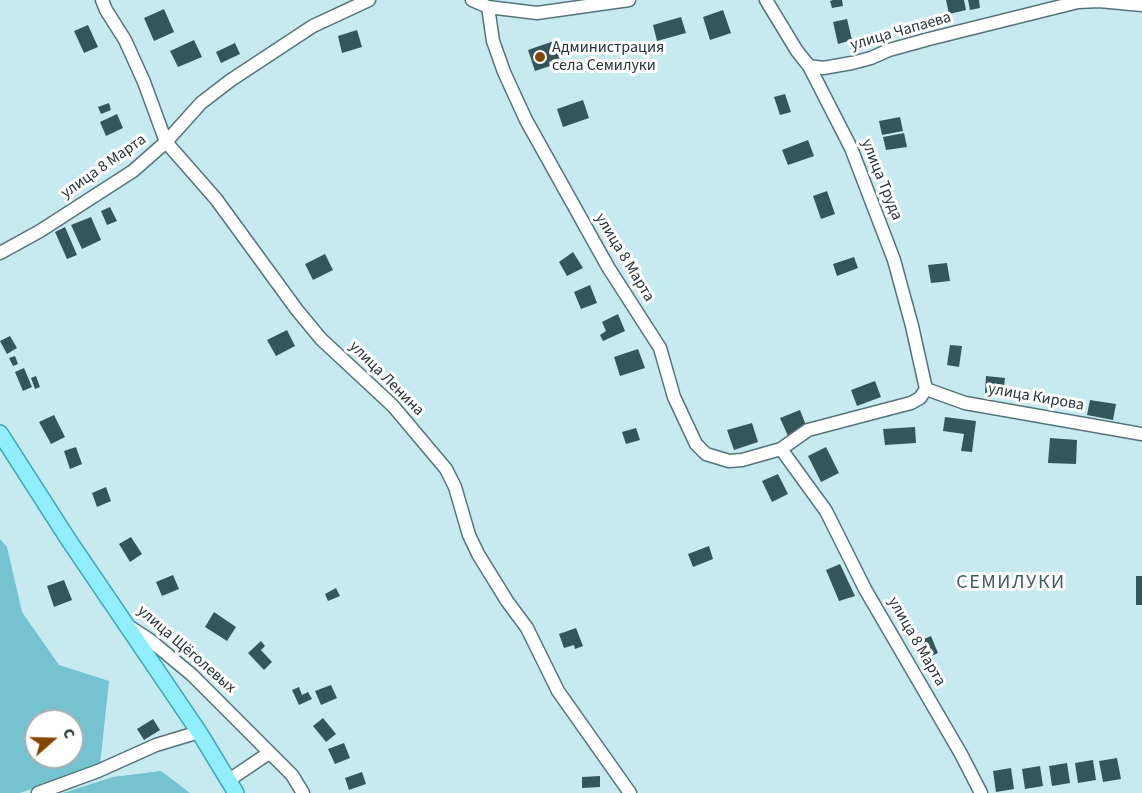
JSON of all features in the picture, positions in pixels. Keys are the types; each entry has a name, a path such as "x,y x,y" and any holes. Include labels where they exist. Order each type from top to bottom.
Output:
{"main road":[{"name":"улица Щёголевых","path":"0,433 126,625"},
{"path":"126,625 199,732 232,786"}],"street":[{"name":"улица Ленина","path":"102,0 125,39 166,142 216,199 321,339 393,406 446,470 455,487 469,536 478,554 527,628 558,692 630,793"},
{"name":"улица 8 Марта","path":"0,253 40,231 146,161 201,103 231,80 313,26 369,0"},
{"path":"471,0 488,7 537,13 628,0"},
{"name":"улица Труда","path":"766,0 797,51 809,66 851,148 894,260 926,389"},
{"name":"улица Чапаева","path":"809,66 823,68 852,63 889,50 1078,2 1142,4"},
{"name":"улица 8 Марта","path":"488,7 493,41 526,120 608,267 660,348 674,397 696,444 706,454 729,461 742,460 781,449 808,430 911,403 920,398 926,389"},
{"name":"улица Кирова","path":"926,389 965,403 1142,434"},
{"name":"улица 8 Марта","path":"781,449 826,511 865,589 961,754 981,793"},
{"name":"улица Щёголевых","path":"126,625 150,640 192,675 292,775 303,793"},
{"path":"38,793 98,771 156,745 199,732"},
{"path":"232,786 269,753"}],"shaded area":[{"path":"0,539 7,547 22,612 59,665 109,681 100,765 20,793 0,793"},
{"path":"161,771 190,793 63,793 113,777"}],"building":[{"path":"842,0 843,6 832,8 830,1"},
{"path":"946,0 964,0 966,10 949,14"},
{"path":"968,0 979,0 980,8 970,10"},
{"path":"164,9 174,32 154,41 144,18"},
{"path":"723,10 731,33 710,40 703,17"},
{"path":"681,17 686,33 657,41 653,25"},
{"path":"847,19 852,40 838,44 833,22"},
{"path":"88,25 98,47 84,53 74,31"},
{"path":"357,30 362,47 342,53 338,36"},
{"path":"194,40 202,57 178,67 170,51"},
{"path":"554,41 560,58 549,62 550,66 535,71 528,50"},
{"path":"235,43 240,54 221,63 216,52"},
{"path":"785,94 791,112 780,115 774,97"},
{"path":"583,100 589,118 563,127 557,109"},
{"path":"109,103 111,110 101,114 98,107"},
{"path":"117,114 123,128 106,136 100,122"},
{"path":"900,117 903,131 882,135 879,121"},
{"path":"904,133 907,147 886,150 883,137"},
{"path":"808,140 814,156 788,165 782,150"},
{"path":"827,191 835,214 821,219 813,196"},
{"path":"110,207 117,221 107,225 101,211"},
{"path":"91,217 101,240 82,249 71,225"},
{"path":"65,227 77,255 67,259 55,232"},
{"path":"573,252 583,268 567,276 559,262"},
{"path":"325,254 333,270 313,280 305,264"},
{"path":"854,257 858,268 837,276 833,264"},
{"path":"947,263 950,281 931,283 928,265"},
{"path":"590,285 597,303 581,309 574,292"},
{"path":"618,314 625,331 603,341 600,335 606,331 602,322"},
{"path":"287,330 295,346 276,356 267,340"},
{"path":"10,336 17,348 7,354 0,341"},
{"path":"950,345 962,346 959,367 947,365"},
{"path":"638,349 645,368 620,376 614,357"},
{"path":"15,356 18,364 13,366 9,358"},
{"path":"24,368 32,387 23,391 15,372"},
{"path":"36,376 40,387 35,389 31,378"},
{"path":"986,376 1005,378 1003,394 985,393"},
{"path":"875,381 881,397 857,406 851,390"},
{"path":"1090,400 1116,404 1113,420 1087,415"},
{"path":"800,410 807,428 788,436 780,418"},
{"path":"54,415 65,437 51,444 39,422"},
{"path":"945,417 976,421 972,452 961,451 964,434 943,431"},
{"path":"752,423 758,442 734,450 727,430"},
{"path":"915,427 916,443 885,445 883,429"},
{"path":"636,428 640,440 626,444 622,432"},
{"path":"1050,438 1077,440 1076,464 1048,463"},
{"path":"76,447 82,464 70,469 64,451"},
{"path":"826,447 839,473 821,482 808,456"},
{"path":"778,474 788,494 772,502 762,481"},
{"path":"106,487 111,501 97,507 92,493"},
{"path":"131,537 142,554 130,562 119,544"},
{"path":"709,546 713,559 693,567 688,554"},
{"path":"840,564 855,596 839,601 826,570"},
{"path":"173,575 179,589 162,596 156,582"},
{"path":"1136,576 1142,576 1142,605 1136,605"},
{"path":"64,580 72,600 54,607 47,586"},
{"path":"336,588 340,596 328,601 325,594"},
{"path":"214,612 236,627 227,641 205,627"},
{"path":"576,628 583,646 575,649 574,645 564,648 559,634"},
{"path":"931,636 938,653 925,659 917,642"},
{"path":"261,641 265,646 261,650 272,662 264,670 248,653"},
{"path":"331,685 337,698 321,705 315,691"},
{"path":"299,687 302,695 308,692 312,699 299,705 292,690"},
{"path":"323,718 336,734 326,742 313,726"},
{"path":"153,719 160,730 144,740 137,729"},
{"path":"344,743 350,758 335,764 328,749"},
{"path":"1117,758 1121,779 1103,782 1099,761"},
{"path":"1093,760 1096,780 1078,783 1075,763"},
{"path":"1067,763 1070,783 1052,786 1049,766"},
{"path":"1040,766 1043,786 1025,789 1022,769"},
{"path":"1011,768 1014,789 996,792 993,771"},
{"path":"362,772 366,784 349,790 345,778"},
{"path":"600,776 600,787 582,788 582,777"}],"place":[{"name":"Администрация села Семилуки","path":"540,57"}],"district":[{"name":"СЕМИЛУКИ","path":"1011,584"}]}
